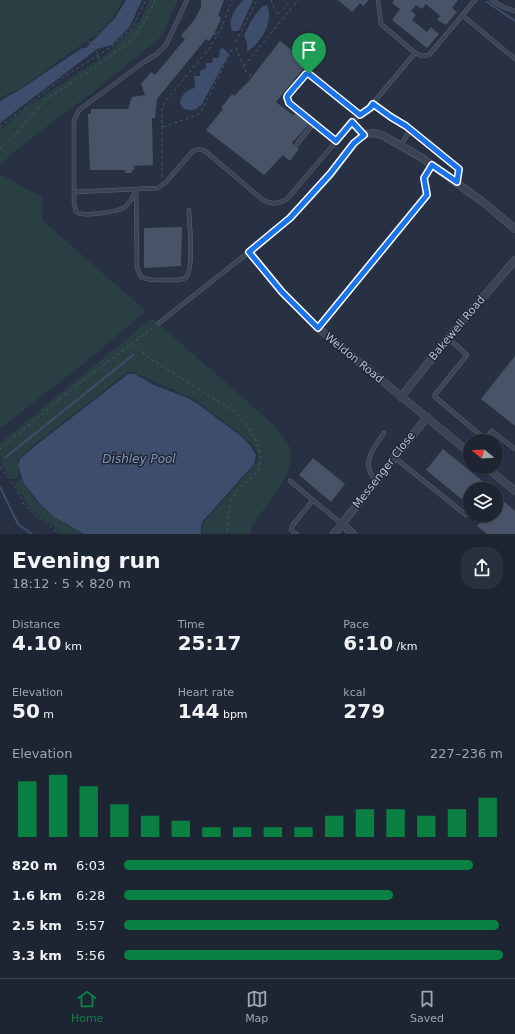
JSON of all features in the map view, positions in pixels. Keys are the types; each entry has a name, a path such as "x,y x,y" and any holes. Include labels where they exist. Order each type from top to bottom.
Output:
{"street":[{"path":"249,252 290,218 330,174 354,143 364,135 375,133 384,136 457,182 506,220 515,229"},
{"name":"Weldon Road","path":"249,252 282,292 318,328 463,448"},
{"name":"Bakewell Road","path":"401,397 448,338 515,260"},
{"name":"Messenger Close","path":"334,534 427,417"},
{"path":"494,474 515,491"},
{"path":"342,524 353,534"}],"lane":[{"path":"136,190 130,202 121,209 83,215 76,212 74,192 74,121 80,110 157,54 166,45 187,0"},
{"path":"378,0 381,24 415,53 422,56 429,55 475,0"},
{"path":"492,0 503,7 515,11"},
{"path":"462,16 515,58"},
{"path":"74,192 158,188 162,186 192,152 196,149 200,149 205,151 263,200 270,204 279,203 288,199 352,122 370,108 415,53"},
{"path":"336,141 287,100 288,95 306,74 309,74 360,115"},
{"path":"373,104 406,126 459,169 457,182"},
{"path":"352,122 364,135"},
{"path":"297,144 314,123"},
{"path":"400,146 409,131 406,126"},
{"path":"318,328 427,195 424,178 432,165"},
{"path":"136,190 138,268 141,277 147,279 177,280 184,278 187,275 190,265 189,210"},
{"path":"159,323 249,252"},
{"path":"448,338 467,356 434,396 478,434"},
{"path":"376,481 369,471 369,460 372,452 384,433"},
{"path":"503,440 515,450"},
{"path":"394,457 463,514"},
{"path":"290,481 342,524"},
{"path":"297,534 291,530 292,526 313,500"}],"path":[{"path":"0,127 65,76 91,58 98,56 114,45 133,26 146,0"},
{"path":"0,149 14,136 46,99 100,64 132,40 150,12 155,0"},
{"path":"162,186 161,111 164,103 211,46 218,35 232,0"},
{"path":"230,4 234,0"},
{"path":"236,42 257,0"},
{"path":"271,0 277,15 288,4 289,0"},
{"path":"244,66 298,0"},
{"path":"214,33 220,37"},
{"path":"89,41 98,54 100,64"},
{"path":"161,128 171,123 197,115 201,112 233,48"},
{"path":"236,48 246,72 252,77"},
{"path":"0,449 76,386 159,323"},
{"path":"133,344 148,358 206,395 219,401 242,417 254,437 260,457 259,468 254,476 236,492 231,506 227,534"},
{"path":"0,468 17,489 23,503 29,510 60,534"}],"green space":[{"path":"0,0 123,0 112,19 95,37 94,36 19,89 0,98"},
{"path":"149,0 178,0 161,37 93,92 12,153 0,166 0,130 24,109 110,52 141,19"},
{"path":"0,174 42,197 42,220 146,311 98,352 2,427 0,426"},
{"path":"152,318 274,425 289,445 291,456 287,473 272,499 254,523 250,534 203,534 202,531 204,522 257,462 257,454 253,445 194,399 133,372 128,372 34,445 18,460 19,476 13,480 4,468 1,458 0,443"},
{"path":"21,479 34,498 48,512 84,534 63,534 29,508 15,483"}],"water":[{"path":"126,0 142,0 130,26 112,45 97,49 0,123 0,101 21,89 82,48 86,48 115,18"},
{"path":"244,0 253,0 240,29 238,31 232,31 230,23 231,19 238,6"},
{"path":"267,5 269,19 265,32 257,43 247,52 247,43 244,35 257,12 263,6"},
{"path":"223,48 229,54 202,104 193,110 183,108 180,103 183,95 187,91 195,88 194,76 200,76 200,71 206,68 206,63 212,63 213,58 219,58 220,49"},
{"name":"Dishley Pool","path":"128,374 135,374 154,385 188,398 242,437 250,445 256,455 254,464 203,521 201,525 201,534 84,534 53,516 40,504 23,482 18,465 20,459"}],"building":[{"path":"201,0 224,0 218,16 221,17 220,21 209,41 206,39 157,99 155,118 152,118 153,165 134,166 132,173 125,173 125,170 90,170 88,114 91,114 91,109 128,109 132,97 145,95 141,84 151,72 155,75 185,39 181,36 195,19 201,7"},
{"path":"338,0 369,0 363,6 360,3 352,12"},
{"path":"394,0 458,0 452,8 457,12 446,25 437,20 440,16 426,4 422,9 416,5 411,11 416,15 412,20 427,32 431,27 439,34 427,48 392,20 400,9 392,3"},
{"path":"280,41 308,63 276,102 293,115 296,113 309,124 292,143 299,149 290,161 283,155 264,175 206,130 223,109 221,108 232,94 234,96 249,81"},
{"path":"182,227 181,266 144,268 144,228"},
{"path":"515,356 515,426 481,399"},
{"path":"443,449 463,465 463,474 474,474 483,482 463,482 463,500 426,470"},
{"path":"313,458 345,484 331,502 299,475"},
{"path":"503,501 515,511 515,534 487,534 477,526 480,522 503,522"}],"waterway":[{"path":"487,2 515,21"},
{"path":"6,457 133,355"},
{"path":"0,487 18,524 32,534"}],"route":[{"path":"306,74 309,74 360,115 373,104 406,126 459,169 457,182 432,165 426,172 424,178 427,195 318,328 282,292 249,252 290,218 303,205 354,143 364,135 352,122 336,141 289,103 287,100 288,95 306,74"}]}
